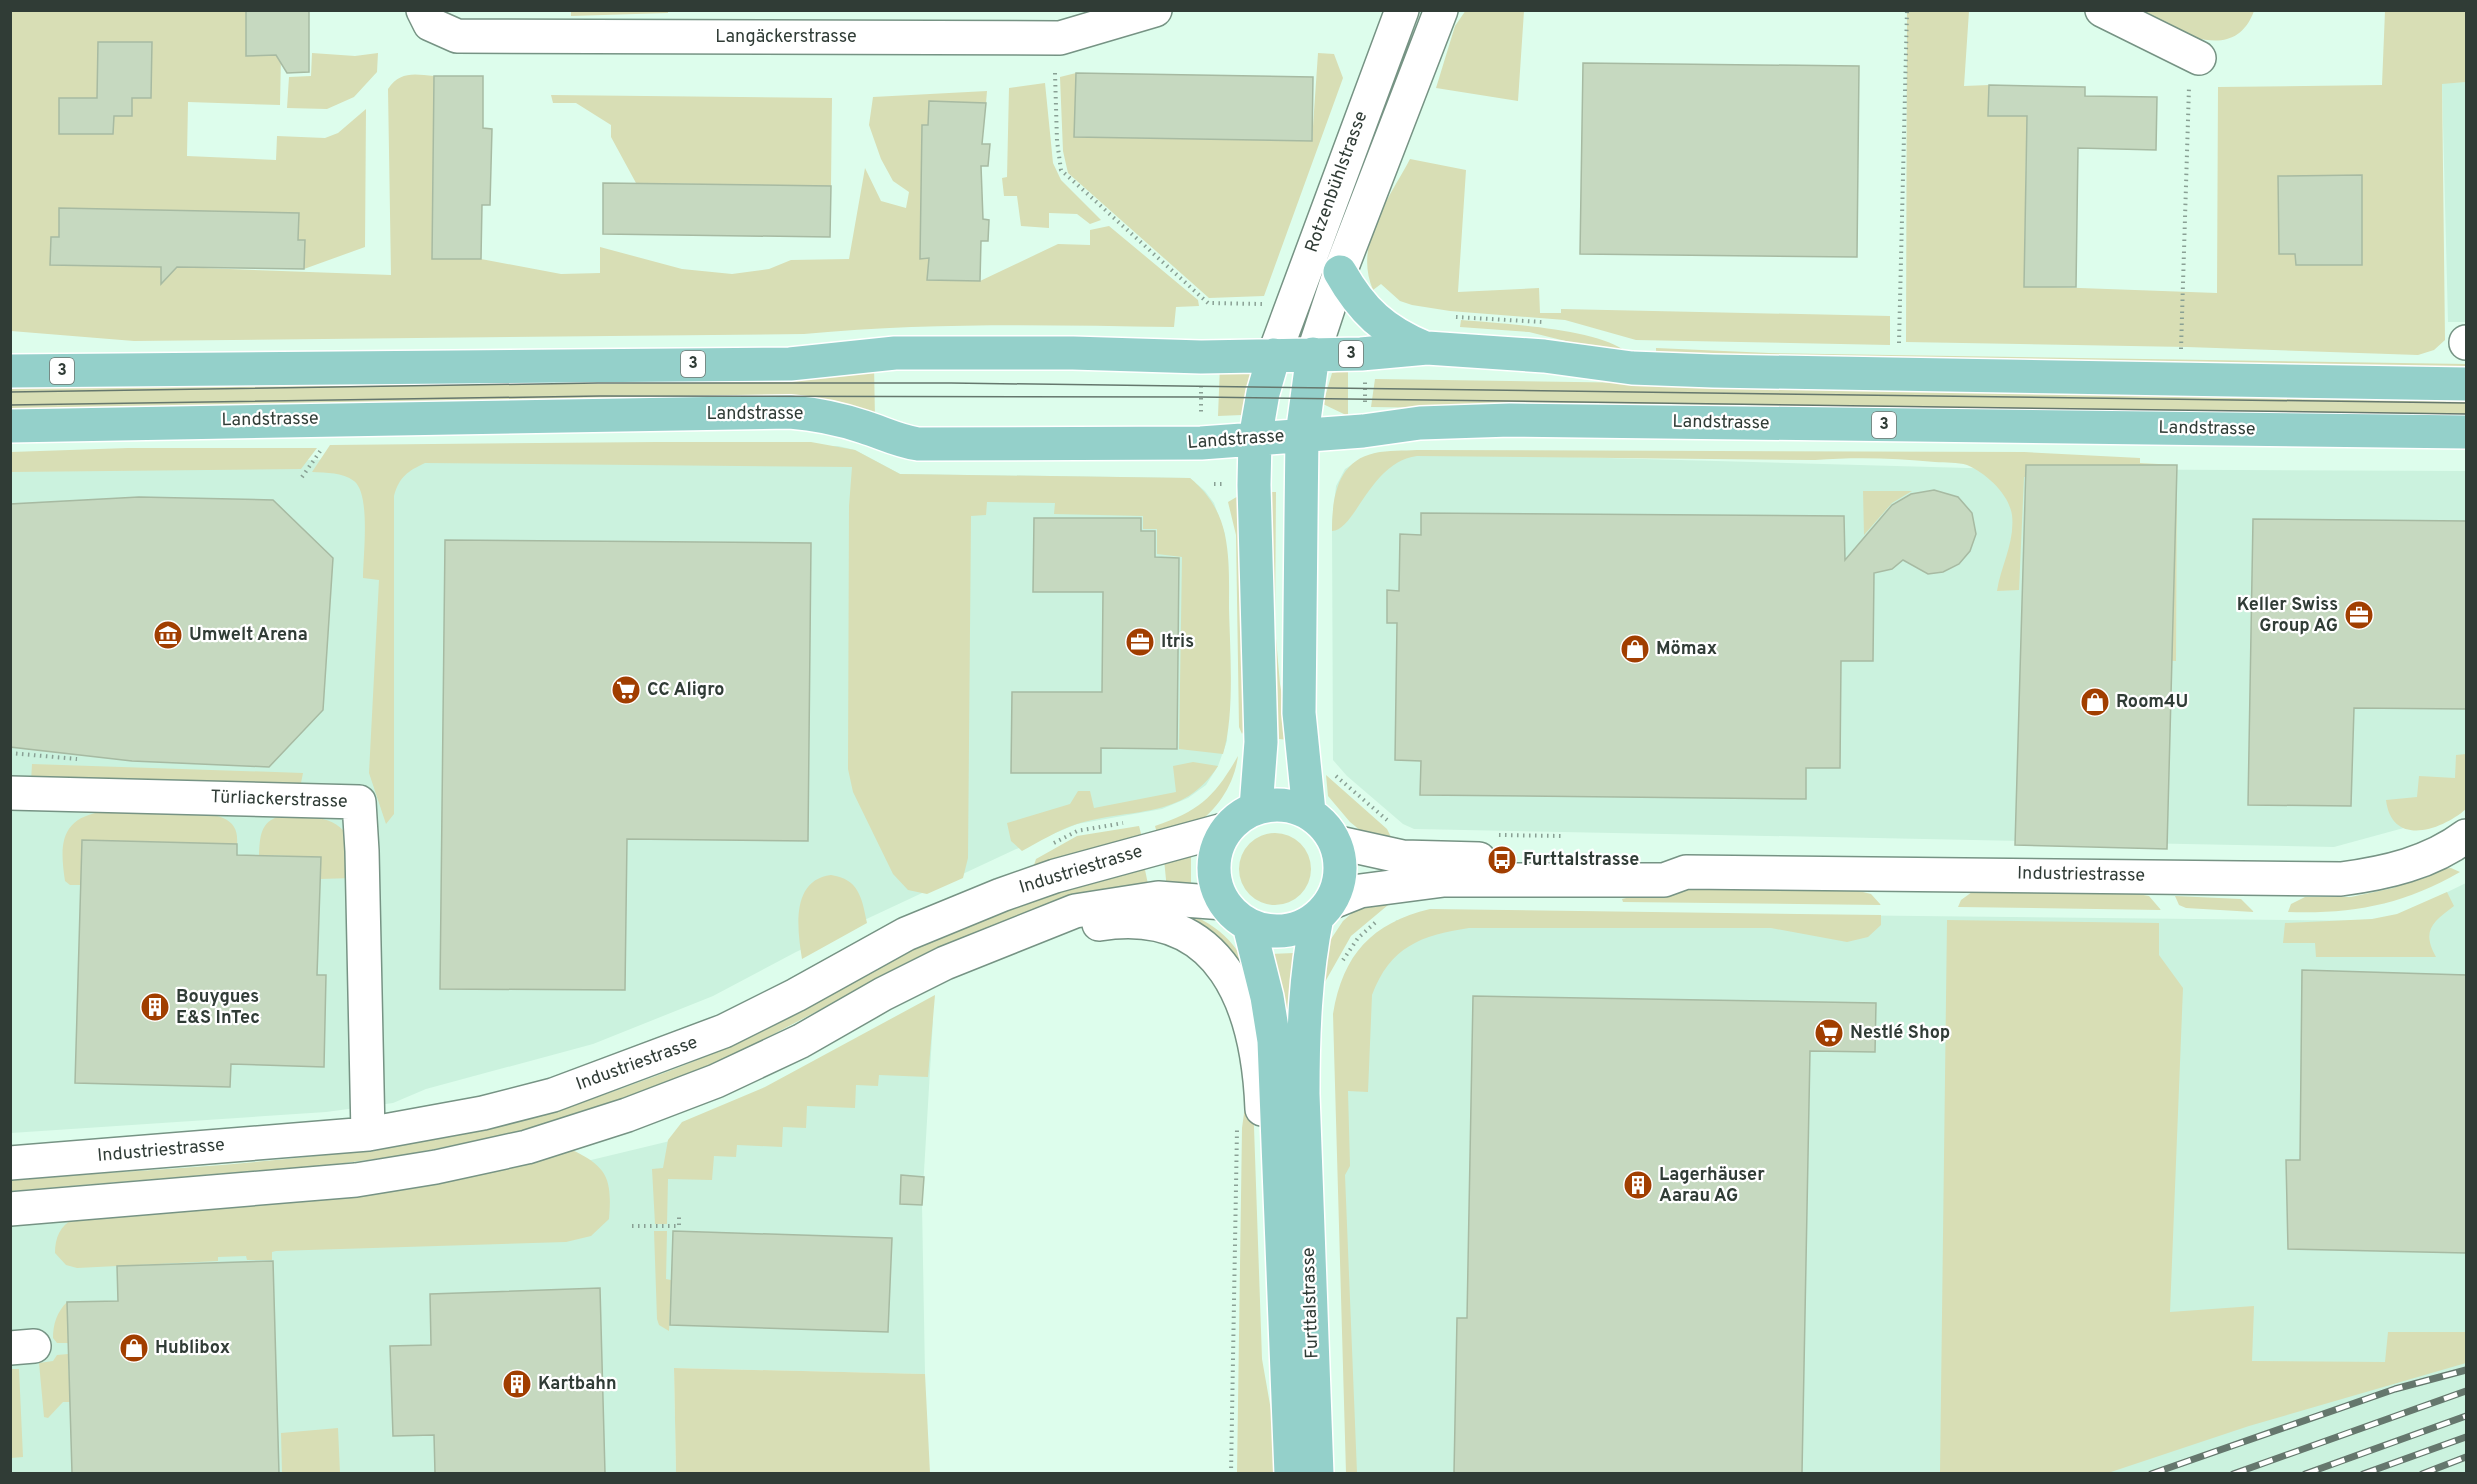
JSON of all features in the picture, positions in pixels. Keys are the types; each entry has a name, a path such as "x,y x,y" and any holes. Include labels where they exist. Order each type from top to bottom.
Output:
{"main road":[{"path":"1340,272 1356,298 1383,327 1427,348"},
{"name":"3","path":"10,371 790,364 895,353 1073,353 1201,357 1361,354 1427,348 1544,356 1632,368 1713,371 2466,384"},
{"path":"1309,812 1299,713 1302,435 1313,354"},
{"path":"1256,808 1262,742 1255,520 1256,439 1263,393 1274,355"},
{"name":"Landstrasse","path":"10,426 790,412 828,416 867,428 895,440 918,444 1201,443 1363,431 1420,423 1510,420 2466,432"},
{"path":"1283,805 1309,812 1322,822 1335,842 1341,869 1338,886 1324,910 1301,927 1283,932 1250,925 1235,916 1224,903 1216,885 1214,866 1217,846 1227,829 1239,816 1256,808 1283,805"},
{"name":"Furttalstrasse","path":"1317,1473 1303,1048 1308,963 1324,910"},
{"name":"Furttalstrasse","path":"1250,925 1268,997 1274,1041 1291,1473"}],"street":[{"name":"Langäckerstrasse","path":"423,10 430,24 457,36 1004,38 1060,38 1155,10"},
{"name":"Rotzenbühlstrasse","path":"1274,355 1402,10"},
{"name":"Rotzenbühlstrasse","path":"1313,354 1340,272 1441,10"},
{"path":"2102,10 2199,58"},
{"name":"Türliackerstrasse","path":"10,793 359,802 368,1134"},
{"name":"Industriestrasse","path":"10,1163 368,1134 483,1113 553,1095 724,1031 796,995 906,934 1001,896 1055,876 1227,829"},
{"name":"Industriestrasse","path":"1335,842 1403,856 1668,864 1686,872"},
{"name":"Industriestrasse","path":"1324,910 1360,891 1444,880 1664,880 1686,872 2341,879 2381,873 2462,846"},
{"name":"Industriestrasse","path":"10,1209 356,1180 436,1167 526,1148 627,1115 716,1080 801,1041 904,984 1011,936 1075,911 1158,898 1224,903"},
{"name":"Industriestrasse","path":"1011,936 1122,921 1159,926 1182,934 1201,946 1223,967 1240,992 1255,1040 1261,1084 1264,1173 1281,1245"}],"path":[{"path":"1899,350 1907,10"},
{"path":"2181,354 2189,81 2199,58"},
{"path":"1055,73 1057,141 1061,170 1208,303 1271,304"},
{"path":"1361,354 1366,387 1363,431"},
{"path":"1201,357 1201,443"},
{"path":"302,477 322,449"},
{"path":"10,753 77,759"},
{"path":"1328,769 1390,823"},
{"path":"1231,1473 1238,1124"},
{"path":"632,1226 678,1226 679,1214"}],"shaded area":[{"path":"668,10 668,13 571,16 571,11"},
{"path":"1466,10 1524,11 1518,101 1436,88 1455,26"},
{"path":"10,11 246,11 246,56 281,55 280,105 188,102 187,156 276,160 277,136 325,138 338,133 366,109 365,247 304,269 305,241 298,240 299,214 59,209 59,237 161,267 161,274 169,275 177,267 391,275 388,89 403,76 434,76 432,258 481,259 561,274 600,273 600,247 682,269 732,274 769,269 791,260 849,259 865,168 881,201 906,208 909,192 893,181 881,159 869,125 873,97 987,91 986,103 929,102 928,125 922,126 921,172 928,210 920,210 920,258 929,258 927,280 980,281 1058,244 1090,245 1090,230 1109,226 1198,300 1199,306 1176,307 1174,327 989,325 804,334 134,341 11,331"},
{"path":"1907,11 1969,11 1964,86 1989,85 1988,116 2033,116 2026,149 2024,286 2217,293 2218,87 2382,85 2385,11 2466,11 2466,82 2442,84 2445,340 2434,350 2418,355 2187,347 1906,342"},
{"path":"2135,11 2254,11 2244,28 2232,37 2217,41 2183,34"},
{"path":"312,53 355,56 378,53 377,72 354,97 327,109 287,108 289,77 311,76"},
{"path":"1318,53 1334,54 1343,78 1264,296 1209,298 1068,173 1063,151 1060,77 1076,73 1075,137 1312,141"},
{"path":"2466,82 2466,322 2448,322 2442,83"},
{"path":"1045,83 1053,163 1061,180 1101,220 1090,224 1077,214 1049,213 1049,228 1021,226 1017,196 1004,196 1002,178 1007,177 1009,88"},
{"path":"551,95 832,98 831,186 636,183 611,137 611,125 576,103 553,103"},
{"path":"1410,159 1466,170 1458,292 1539,288 1540,313 1561,313 1561,309 1890,316 1890,345 1636,340 1565,320 1450,311 1400,301 1381,284 1373,290 1368,273 1367,256 1376,222"},
{"path":"1461,320 1522,325 1572,333 1613,344 1626,352 1598,349 1529,332 1460,327"},
{"path":"1656,348 1769,353 2466,364 2466,370 1656,354"},
{"path":"874,364 875,419 11,416 11,383"},
{"path":"1220,365 1247,371 1257,378 1242,415 1218,416"},
{"path":"1348,370 1348,416 1323,404 1332,373"},
{"path":"1375,379 2466,395 2466,423 1371,407"},
{"path":"811,442 855,450 900,474 1190,478 1208,496 1216,510 1223,526 1228,553 1231,662 1229,721 1223,754 1179,749 1182,557 1157,554 1157,529 1143,529 1143,516 1054,514 1055,503 987,502 986,515 971,516 968,858 963,878 927,894 908,890 893,874 853,792 848,769 849,506 852,467 425,463 405,475 394,496 394,814 386,824 369,773 379,580 363,578 364,512 359,488 354,481 344,476 312,472 330,445"},
{"path":"838,446 855,450 900,474 1190,478 1205,491 1214,503 1225,534 1230,655 1227,741 1218,766 1206,785 1188,798 1162,809 1077,824 1014,850 796,952 713,996 593,1044 426,1089 393,1103 326,1112 11,1133 11,468"},
{"path":"128,448 317,448 301,469 11,472 11,452"},
{"path":"1417,450 2024,452 2140,458 2140,463 2177,465 2176,661 2155,660 2048,478 2024,477 2019,590 1997,591 2010,544 2012,515 2010,507 1996,485 1982,473 1967,465 1956,463 1875,458 1815,460 1417,456 1401,461 1387,470 1348,520 1340,528 1332,531 1333,506 1339,483 1352,464 1362,457 1375,453"},
{"path":"1375,453 2004,469 2466,471 2466,796 2422,823 2334,847 1414,829 1403,824 1347,776 1333,760 1332,523 1336,486 1345,469 1359,460"},
{"path":"1863,491 1912,491 1892,503 1864,535"},
{"path":"1266,492 1276,492 1275,627 1280,684 1290,740 1279,739 1271,628"},
{"path":"1240,495 1244,730 1242,734 1239,727 1236,535 1228,502"},
{"path":"2466,754 2466,809 2456,817 2432,828 2419,830 2398,825 2390,815 2386,800 2417,797 2419,776 2455,778 2456,755"},
{"path":"1238,756 1233,777 1224,796 1210,812 1190,828 1158,837 1155,826 1184,814 1205,800 1222,782"},
{"path":"1193,762 1218,766 1204,784 1189,796 1172,804 1077,824 1022,851 1011,841 1007,823 1070,804 1078,791 1090,791 1094,808 1176,792 1173,766"},
{"path":"32,764 303,773 300,788 31,782"},
{"path":"1326,775 1387,829 1391,837 1389,843 1366,835 1350,822 1328,796"},
{"path":"106,811 214,815 233,825 237,844 81,885 70,885 65,881 63,867 63,843 66,834 80,819"},
{"path":"280,816 319,818 336,825 349,839 352,848 353,878 320,879 320,857 259,855 262,831 268,822"},
{"path":"1139,826 1143,841 1038,868 1034,865 1036,859 1077,836"},
{"path":"1268,833 1282,833 1301,843 1311,862 1311,876 1301,895 1282,905 1268,905 1249,895 1239,876 1239,862 1249,843"},
{"path":"1191,852 1191,886 1167,890 1164,859"},
{"path":"1144,865 1149,889 1001,924 931,951 734,1055 641,1093 517,1133 404,1155 338,1164 11,1191 11,1179 166,1169 321,1155 398,1145 474,1131 549,1112 636,1083 729,1046 914,948 970,924 1028,902"},
{"path":"2451,868 2460,872 2397,900 2356,909 2288,912 2291,904 2305,897 2351,897 2393,888 2441,869"},
{"path":"831,875 848,881 858,891 867,923 802,959 798,920 803,896 809,886 818,879"},
{"path":"2466,883 2466,1473 1348,1473 1335,1041 1396,920 1826,915 2371,921 2398,916"},
{"path":"1660,890 1855,890 1871,894 1881,905 1623,902 1622,899"},
{"path":"1972,892 2138,894 2149,896 2161,910 1958,907 1961,900"},
{"path":"2447,892 2454,906 2435,922 2430,933 2436,957 2316,957 2315,943 2283,943 2285,923 2372,919 2397,914"},
{"path":"2175,896 2241,899 2254,912 2186,908 2179,905"},
{"path":"1394,900 1351,936 1321,989 1327,945 1343,921 1361,905"},
{"path":"1170,907 1198,918 1220,931 1237,951 1252,977"},
{"path":"1430,909 1881,915 1881,925 1868,937 1847,942 1771,928 1469,928 1422,940 1409,946 1388,965 1372,995 1368,1092 1348,1091 1350,1166 1345,1175 1357,1473 1346,1473 1333,1014 1344,974 1363,944 1392,923"},
{"path":"1947,920 2159,923 2159,955 2183,988 2170,1312 2254,1306 2252,1361 2385,1362 2388,1332 2466,1332 2466,1363 2249,1426 2108,1473 1940,1473"},
{"path":"1294,953 1287,1037 1270,954"},
{"path":"935,995 928,1077 879,1075 878,1086 856,1085 855,1108 807,1106 806,1128 783,1127 782,1147 737,1145 736,1157 714,1156 712,1180 668,1179 667,1224 655,1224 652,1169 663,1168 668,1140 682,1122 765,1087"},
{"path":"933,1020 922,1205 925,1374 674,1368 676,1473 11,1474 11,1226 533,1174 670,1141"},
{"path":"1253,1098 1262,1359 1282,1473 1237,1474 1242,1128 1246,1099"},
{"path":"572,1150 594,1163 606,1177 610,1195 609,1219 591,1236 566,1242 276,1251 272,1252 272,1260 247,1260 246,1256 218,1257 218,1261 77,1268 66,1265 55,1253 59,1233 74,1219 290,1201 546,1158"},
{"path":"654,1231 667,1231 666,1279 671,1280 669,1331 659,1325 657,1319"},
{"path":"67,1302 68,1343 57,1343 53,1338 55,1323 58,1314"},
{"path":"68,1354 70,1402 63,1402 48,1418 44,1417 39,1363 53,1361 57,1355"},
{"path":"674,1368 925,1374 930,1473 676,1473"},
{"path":"11,1369 19,1369 23,1457 11,1458"},
{"path":"338,1428 340,1473 282,1473 281,1433"}],"building":[{"path":"246,10 309,10 309,72 287,73 276,55 246,56"},
{"path":"98,42 152,42 151,98 132,98 132,116 114,116 113,134 59,134 59,98 97,98"},
{"path":"1583,63 1859,66 1857,257 1580,254"},
{"path":"1076,73 1313,77 1312,141 1074,137"},
{"path":"434,76 483,76 483,128 492,129 490,205 482,205 481,259 432,259"},
{"path":"1989,85 2085,87 2085,96 2157,97 2156,150 2078,148 2076,287 2024,287 2027,116 1988,116"},
{"path":"929,101 986,103 982,144 990,144 988,166 981,166 983,219 989,220 988,241 981,241 980,281 927,280 929,258 920,259 922,125 928,125"},
{"path":"2362,175 2362,265 2296,265 2295,254 2279,254 2278,176"},
{"path":"603,183 831,186 830,237 603,234"},
{"path":"59,208 299,213 298,240 305,240 304,269 177,267 161,284 161,267 50,265 51,237 59,237"},
{"name":"Room4U","path":"2026,465 2177,465 2167,849 2015,845"},
{"name":"Mömax","path":"1934,490 1958,497 1972,513 1976,534 1970,551 1959,564 1943,572 1928,574 1903,560 1892,569 1874,573 1873,661 1841,661 1840,768 1806,768 1806,799 1420,795 1421,761 1395,760 1397,623 1387,623 1387,590 1399,591 1400,534 1421,535 1421,513 1844,516 1845,560 1892,505 1911,494"},
{"name":"Umwelt Arena","path":"139,497 273,500 333,558 323,710 269,767 132,761 10,747 10,504"},
{"name":"Itris","path":"1034,518 1141,518 1141,531 1155,531 1155,557 1179,558 1177,749 1101,748 1101,773 1011,773 1012,692 1102,692 1103,592 1033,592"},
{"name":"Keller Swiss Group AG","path":"2253,519 2466,521 2466,709 2354,708 2351,806 2248,805"},
{"name":"CC Aligro","path":"445,540 811,543 808,841 627,839 625,990 440,989"},
{"name":"Bouygues E&S InTec","path":"82,840 237,844 237,855 321,857 317,975 326,975 324,1067 231,1064 230,1087 75,1083"},
{"path":"2302,970 2466,975 2466,1253 2288,1249 2286,1160 2300,1160"},
{"name":"Lagerhäuser Aarau AG","path":"1473,996 1876,1003 1875,1052 1810,1051 1802,1473 1454,1473 1457,1318 1467,1318"},
{"path":"901,1175 924,1177 922,1205 900,1204"},
{"path":"673,1231 892,1238 888,1332 670,1325"},
{"path":"273,1261 279,1473 72,1473 67,1302 118,1301 117,1266"},
{"name":"Kartbahn","path":"600,1288 605,1473 435,1473 434,1435 393,1436 390,1346 431,1345 430,1294"}],"tram line":[{"path":"10,392 598,383 951,383 2466,403"},
{"path":"10,405 600,396 1201,397 2466,414"}],"railway":[{"path":"2151,1474 2395,1389 2466,1370"},
{"path":"2233,1474 2466,1391"},
{"path":"2305,1474 2466,1416"},
{"path":"2363,1474 2466,1437"},
{"path":"2422,1474 2466,1457"}],"place":[{"name":"Keller Swiss Group AG","path":"2359,615"},
{"name":"Umwelt Arena","path":"168,635"},
{"name":"Itris","path":"1140,642"},
{"name":"Mömax","path":"1635,649"},
{"name":"CC Aligro","path":"626,690"},
{"name":"Room4U","path":"2095,702"},
{"name":"Furttalstrasse","path":"1502,860"},
{"name":"Bouygues E&S InTec","path":"155,1007"},
{"name":"Nestlé Shop","path":"1829,1033"},
{"name":"Lagerhäuser Aarau AG","path":"1638,1185"},
{"name":"Hublibox","path":"134,1348"},
{"name":"Kartbahn","path":"517,1384"}]}
